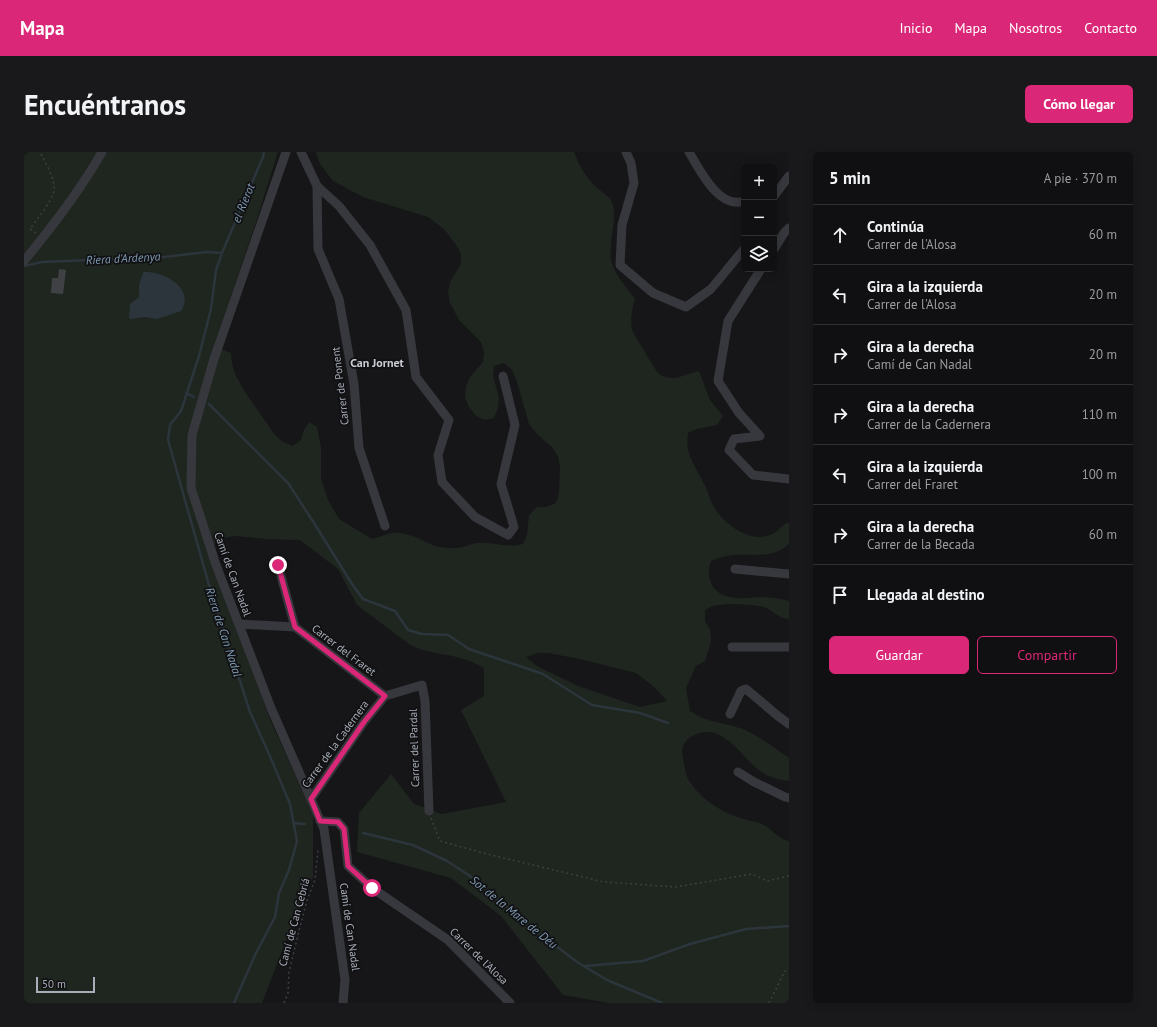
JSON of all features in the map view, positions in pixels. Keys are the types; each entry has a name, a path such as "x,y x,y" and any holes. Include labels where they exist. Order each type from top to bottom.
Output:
{"street":[{"path":"24,261 76,193 102,152"},
{"name":"Camí de Can Nadal","path":"286,152 214,358 192,435 191,488 216,565 270,708 324,829 345,980 343,1003"},
{"name":"Carrer de Ponent","path":"301,152 317,186 318,249 339,299 354,384 359,448 385,526"},
{"path":"626,152 631,163 634,183 622,225 620,265 653,293 686,307 711,289 741,253"},
{"path":"689,152 710,185 721,197 737,204 741,202"},
{"path":"777,186 788,180"},
{"path":"777,193 788,180"},
{"path":"317,186 339,206 370,245 406,310 416,377 449,420 438,455 442,482 475,517 508,535 514,527 501,484 515,424 503,376"},
{"path":"777,244 789,228"},
{"path":"759,272 728,321 718,381 739,413 760,436 734,439 729,450 754,475 789,480"},
{"path":"278,565 295,627"},
{"path":"735,570 789,574"},
{"name":"Carrer del Fraret","path":"239,624 295,627 385,696"},
{"path":"732,647 789,647"},
{"name":"Carrer del Pardal","path":"385,696 422,685 425,701 429,811"},
{"path":"730,714 741,691 746,689 789,724"},
{"name":"Carrer de la Cadernera","path":"311,799 364,722 385,696"},
{"path":"738,772 778,794 789,798"},
{"name":"Carrer de l'Alosa","path":"320,821 338,822 344,829 348,866 372,888 448,940 510,1003"}],"path":[{"path":"40,152 50,172 54,190 47,205 30,229 43,238"},
{"path":"429,811 440,841 491,855 604,882 676,887 752,874 767,882 789,876"},
{"name":"Camí de Can Cebriá","path":"284,1003 288,993 289,972 307,900 315,880 318,850"},
{"path":"769,1003 785,971 789,971"}],"shaded area":[{"path":"24,152 278,152 214,346 231,353 235,374 245,392 275,435 283,442 293,446 301,440 304,430 309,422 317,427 321,448 321,479 328,500 339,519 372,539 399,533 417,538 432,545 445,548 459,548 480,543 507,545 523,544 527,535 529,515 537,507 546,507 556,503 559,493 560,466 558,457 553,448 537,434 529,424 517,382 512,370 504,363 494,366 493,376 499,398 498,408 494,418 485,420 476,416 469,407 465,398 466,386 470,377 483,362 484,352 481,342 459,320 450,303 448,292 450,282 461,264 461,254 444,229 428,217 363,197 333,181 320,164 316,152 574,152 586,176 611,200 613,206 614,220 610,253 611,260 618,276 635,299 631,319 632,330 660,375 673,378 699,371 710,400 723,416 717,425 697,429 688,433 687,441 689,453 714,507 724,520 738,530 754,536 762,537 770,535 789,523 789,544 783,549 762,555 732,555 719,558 711,561 709,573 712,585 721,594 727,597 764,597 789,601 789,619 778,616 764,607 753,605 718,605 712,606 705,610 705,621 710,630 711,641 705,661 696,666 686,688 690,711 703,718 745,730 762,739 789,758 789,781 763,773 729,741 714,733 705,732 694,735 685,742 682,749 683,761 688,779 692,786 704,798 725,812 764,825 785,840 789,841 789,1003 609,1003 563,995 501,916 451,878 357,852 359,813 391,774 414,804 442,814 506,802 461,710 484,696 484,668 467,660 429,652 409,644 357,605 338,569 300,540 236,536 224,538 215,543 212,554 215,572 270,719 313,815 313,877 290,930 262,1003 24,1003","holes":["537,653 548,653 580,659 636,673 653,686 667,701 640,707 578,686 537,666 526,657"]},
{"path":"144,272 162,275 174,281 178,285 182,290 185,299 181,311 157,319 145,317 129,318 130,304 139,297 139,285"}],"building":[{"path":"59,269 66,270 63,294 51,293 52,278 58,278"}],"waterway":[{"name":"Riera de Can Nadal","path":"234,1003 256,953 275,917 279,893 289,870 297,841 290,804 250,712 209,585 168,440 170,425 181,411 199,356 211,309 216,270 264,152"},
{"name":"Riera d'Ardenya","path":"24,266 42,262 164,257 207,252 222,253"},
{"name":"Riera de Can Nadal","path":"186,393 194,397"},
{"path":"209,404 288,483 363,599 395,611 408,630 422,634 448,635 469,649 543,674 592,705 640,713 668,723"},
{"name":"Sot de la Mare de Déu","path":"293,823 305,824"},
{"name":"Sot de la Mare de Déu","path":"363,833 413,845 447,861 473,878 527,924 577,962 607,980 662,1003"},
{"path":"585,966 643,961 690,944 746,929 789,926"}],"district":[{"name":"Can Jornet","path":"377,362"}],"route":[{"path":"278,565 295,627 385,696 364,722 311,799 320,821 338,822 344,829 348,866 372,888"}],"water label":[{"name":"el Rierot","path":"243,203"}]}
